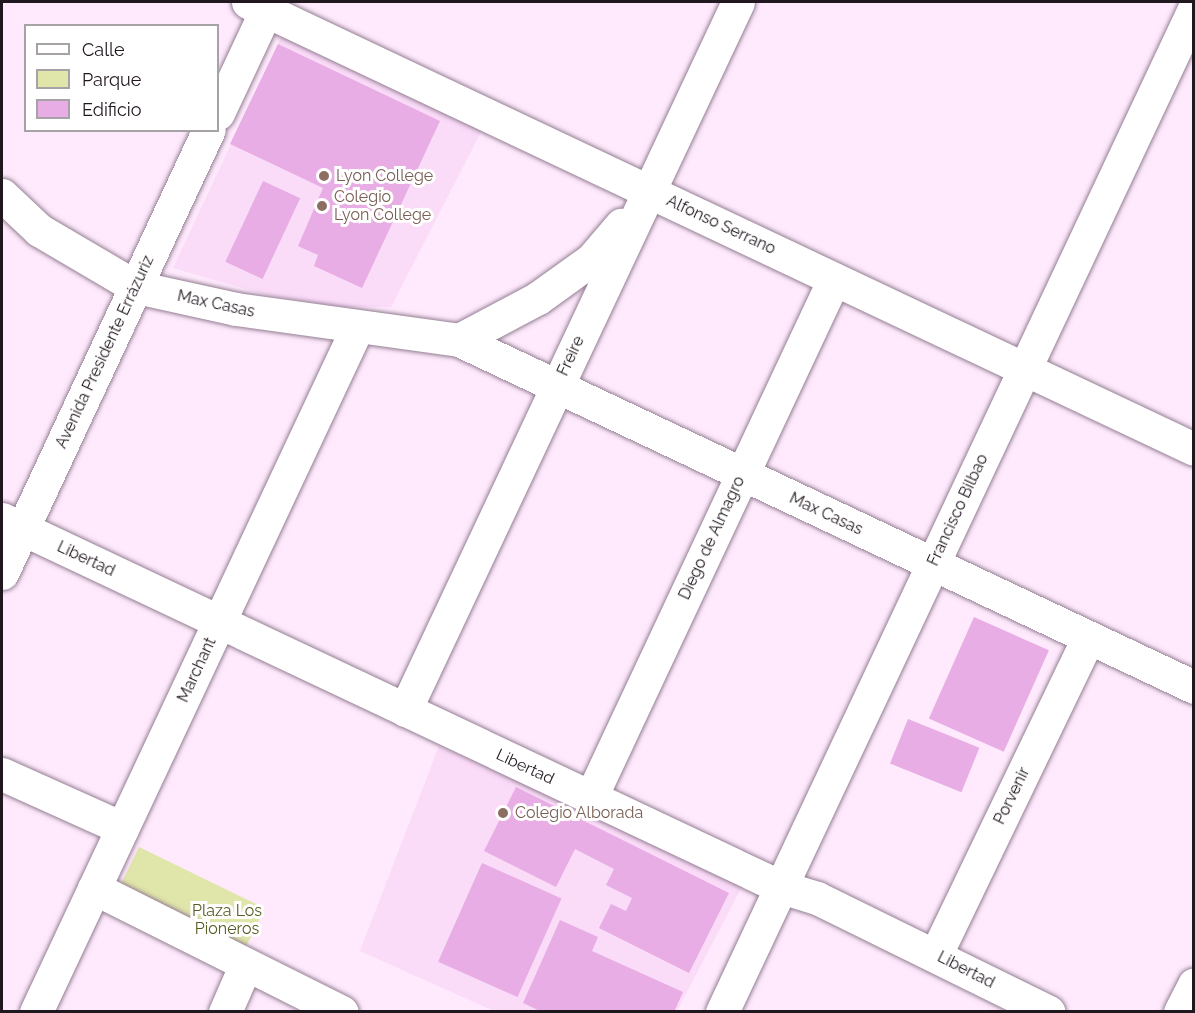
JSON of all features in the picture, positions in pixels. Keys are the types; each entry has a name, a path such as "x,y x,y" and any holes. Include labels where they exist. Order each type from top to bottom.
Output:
{"street":[{"name":"Freire","path":"405,710 738,2"},
{"name":"Alfonso Serrano","path":"261,4 649,191 1194,448"},
{"path":"219,110 261,4"},
{"name":"Francisco Bilbao","path":"722,1011 1194,9"},
{"name":"Avenida Presidente Errázuriz","path":"2,573 12,524 136,287 208,132"},
{"path":"459,340 538,298 592,259 649,191"},
{"name":"Max Casas","path":"2,195 39,230 136,287 236,309 357,328 459,340 1194,687"},
{"name":"Diego de Almagro","path":"591,797 834,279"},
{"name":"Marchant","path":"36,1011 357,328"},
{"name":"Libertad","path":"12,524 781,887 817,898 1049,1011"},
{"name":"Porvenir","path":"936,954 1088,638"},
{"path":"2,774 122,828"},
{"path":"94,888 342,1011"},
{"path":"225,1011 246,964"},
{"path":"1180,1011 1194,984"}],"shaded area":[{"name":"Colegio Lyon College","path":"281,37 482,130 391,307 340,307 263,294 173,268"},
{"name":"Colegio Alborada","path":"439,746 746,879 677,1011 494,1011 360,951"}],"green space":[{"name":"Plaza Los Pioneros","path":"139,847 265,908 243,952 118,891"}],"building":[{"path":"278,44 440,121 362,288 314,266 318,255 298,246 323,188 230,144"},
{"path":"263,181 300,198 263,279 225,262"},
{"path":"974,617 1049,650 1004,752 929,718"},
{"path":"908,719 979,748 961,792 890,764"},
{"path":"516,787 729,893 689,973 599,928 611,904 626,911 632,898 606,885 614,869 575,849 556,887 484,851"},
{"path":"482,863 561,898 518,997 438,962"},
{"path":"560,920 598,937 592,951 683,992 674,1012 542,1012 523,1003"}],"place":[{"name":"Lyon College","path":"324,176"},
{"name":"Colegio Lyon College","path":"322,206"},
{"name":"Colegio Alborada","path":"503,813"}]}
